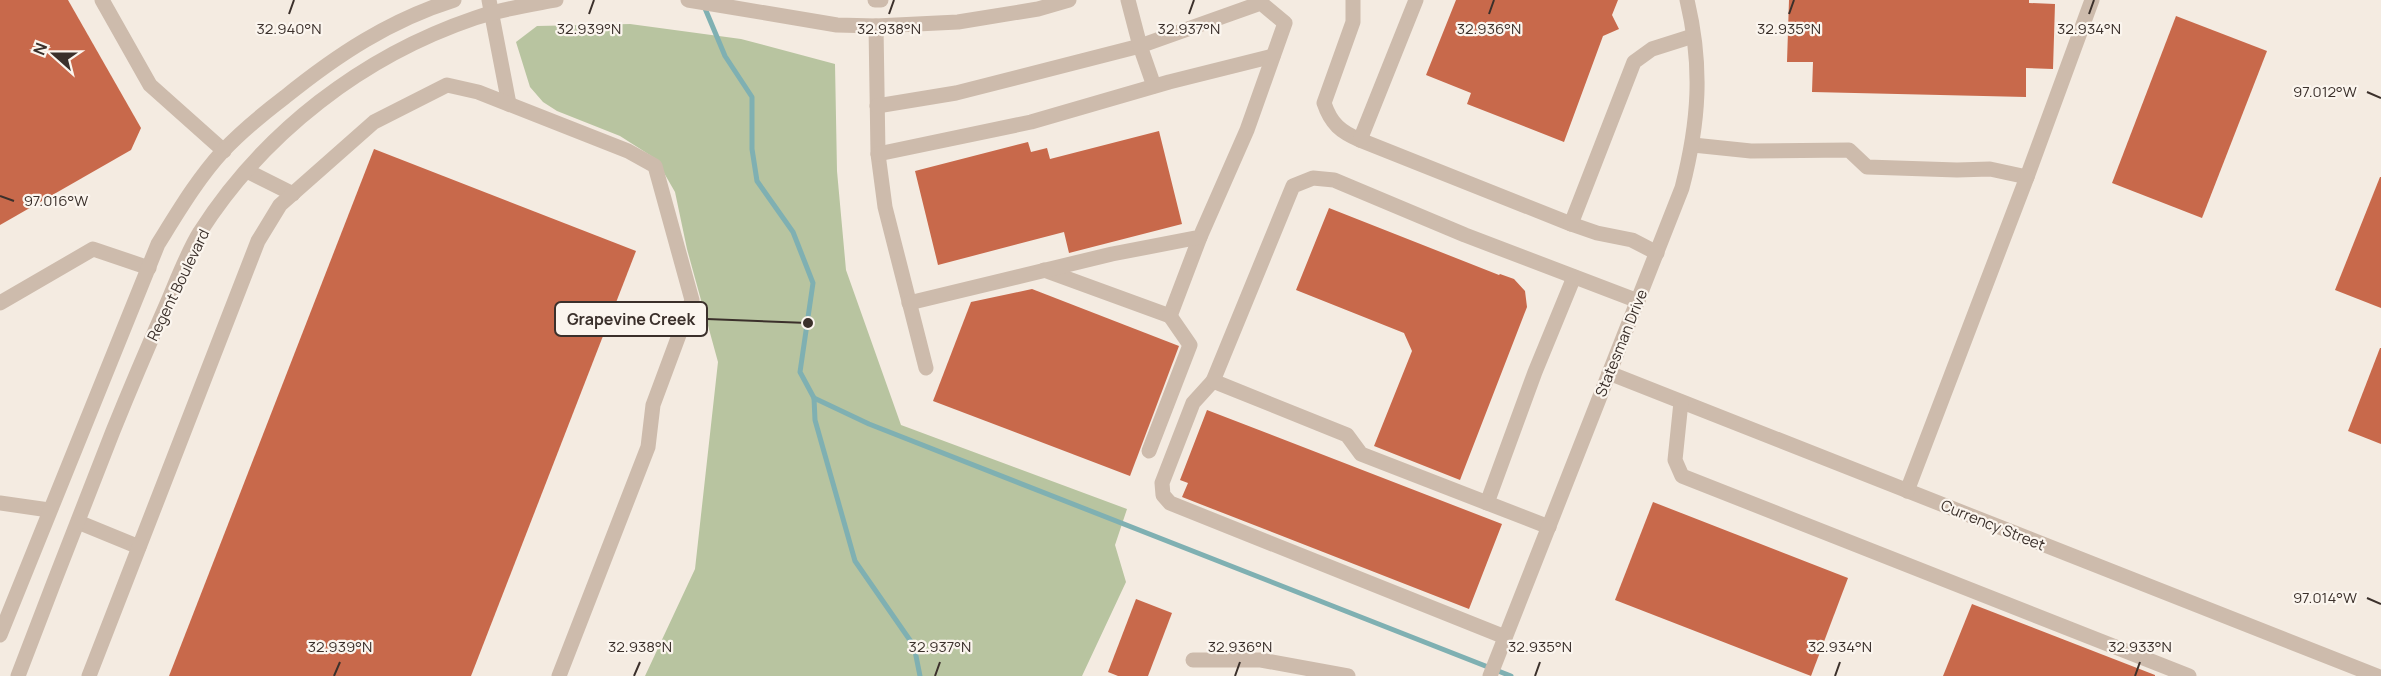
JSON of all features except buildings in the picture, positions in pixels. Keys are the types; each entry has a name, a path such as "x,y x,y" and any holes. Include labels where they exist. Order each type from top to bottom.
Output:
{"street":[{"path":"102,0 150,85 224,151"},
{"name":"Regent Boulevard","path":"0,635 158,244 189,195 224,151 268,110 330,61 384,28 454,0"},
{"name":"Regent Boulevard","path":"18,676 127,396 185,264 200,233 247,171 277,139 329,93 374,63 423,37 477,17 491,7 556,0"},
{"path":"688,0 837,25 876,26 958,22 1038,9 1069,0"},
{"path":"1128,0 1140,46 1154,86"},
{"path":"1353,0 1353,22 1324,103 1328,116 1335,126 1360,140 1571,224 1597,233 1632,240 1657,252"},
{"path":"1360,140 1416,0"},
{"name":"Statesman Drive","path":"1490,676 1682,188 1693,145 1698,73 1687,0"},
{"path":"1907,491 2092,0"},
{"path":"878,106 956,93 1140,46 1261,3 1286,23 1247,130 1200,237 1170,316"},
{"path":"491,7 509,104"},
{"path":"876,26 878,154 885,207 926,368"},
{"path":"1571,224 1634,62 1652,49 1693,36"},
{"path":"878,154 1031,122 1154,86 1274,56"},
{"path":"89,676 258,241 280,205 374,122 447,85 478,92 509,104 628,151 655,166 692,300 653,405 648,447 559,676"},
{"path":"1693,145 1751,152 1849,150 1867,167 1990,169 2027,177"},
{"path":"247,171 293,194"},
{"path":"1506,637 1170,503 1163,495 1162,483 1193,403 1214,381 1293,186 1313,178 1344,184 1638,301"},
{"path":"909,303 1044,270 1200,237"},
{"path":"0,303 93,249 148,268"},
{"path":"1044,270 1170,316 1190,345 1149,451"},
{"path":"1487,503 1535,372 1574,277"},
{"name":"Currency Street","path":"1609,373 2377,676"},
{"path":"1214,381 1347,435 1361,454 1549,527"},
{"path":"1681,402 1675,460 1682,476 2189,676"},
{"path":"0,503 49,510"},
{"path":"78,522 139,546"},
{"path":"1193,660 1261,660 1348,676"}],"green space":[{"path":"630,24 741,39 835,64 837,171 846,270 901,425 1127,509 1115,545 1126,582 1082,676 645,676 695,569 718,362 687,249 675,192 656,159 620,136 557,111 543,102 530,87 516,42 537,26"}],"waterway":[{"path":"704,6 725,56 752,97 752,149 757,181 793,232 813,283 800,372 814,398 815,420 855,561 914,646 920,676"},
{"path":"814,398 869,424 1511,676"}],"place":[{"name":"Grapevine Creek","path":"808,323"}]}
